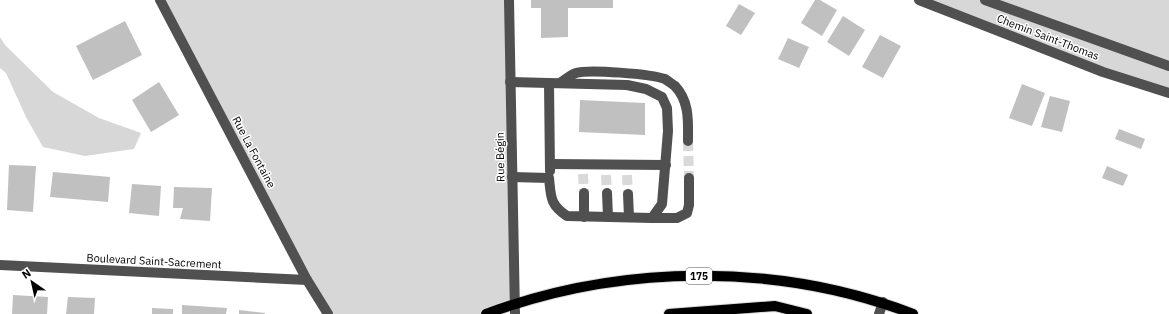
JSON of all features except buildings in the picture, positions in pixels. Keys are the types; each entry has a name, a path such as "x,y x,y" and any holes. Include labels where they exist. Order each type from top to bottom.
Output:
{"main road":[{"name":"175","path":"486,314 515,303 557,291 607,282 689,276 746,277 804,285 883,302 913,314"},
{"path":"669,314 775,306 807,314"}],"street":[{"name":"Rue La Fontaine","path":"160,0 307,280 328,314"},
{"name":"Rue Bégin","path":"509,0 515,314"},
{"name":"Chemin Saint-Thomas","path":"919,0 1103,72 1169,93"},
{"path":"985,0 1169,66"},
{"path":"560,83 576,73 626,74 665,80 674,86 682,96 687,108 688,142"},
{"path":"510,82 627,85 646,89 662,98 667,108 668,131 666,165 662,204 652,218"},
{"path":"549,83 551,198 557,209 567,216 677,218 687,213 689,204 689,178"},
{"path":"550,164 584,169 606,164 666,165"},
{"path":"606,164 606,175"},
{"path":"626,164 627,175"},
{"path":"512,177 550,178"},
{"path":"584,193 584,216"},
{"path":"607,193 608,217"},
{"path":"628,194 629,217"},
{"name":"Boulevard Saint-Sacrement","path":"0,265 307,280"},
{"path":"879,314 883,302"}],"shaded area":[{"path":"160,0 509,0 515,303 486,314 328,314"},
{"path":"919,0 1169,0 1169,95"},
{"path":"0,37 5,45 53,92 99,118 141,133 134,149 85,156 43,147 26,117 6,73 0,68"}],"tunnel":[{"path":"688,141 689,178"},
{"path":"583,174 584,193"},
{"path":"606,175 607,193"},
{"path":"627,175 628,194"}]}
